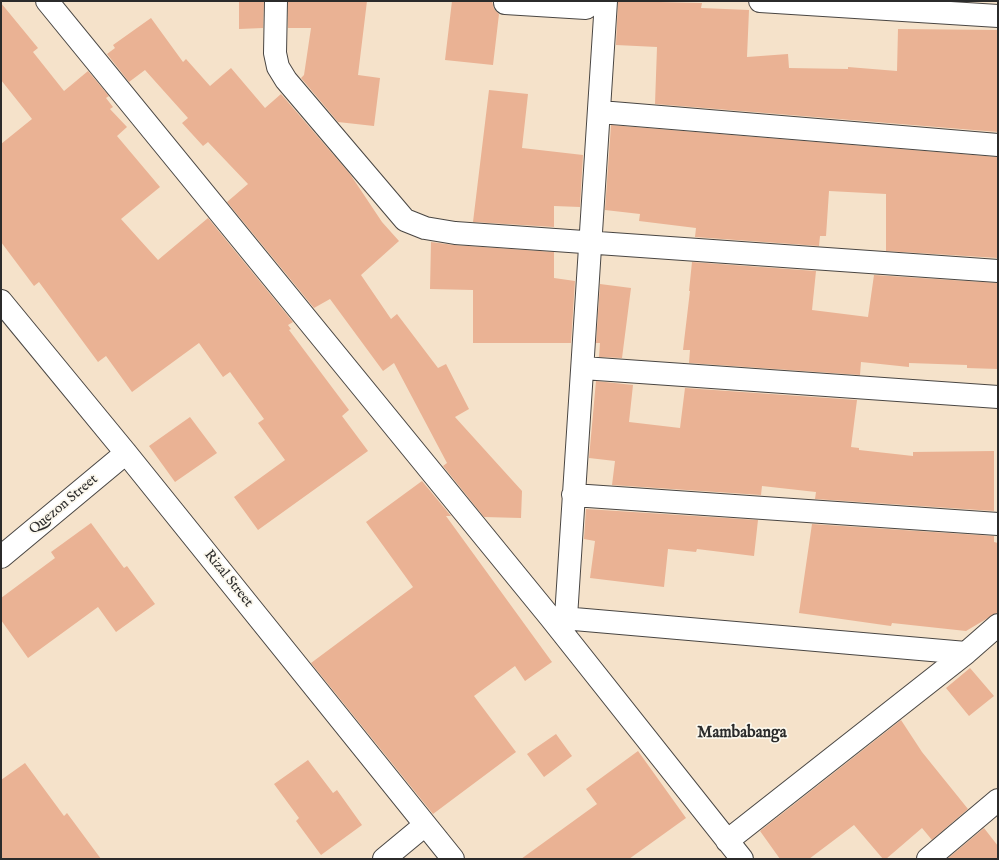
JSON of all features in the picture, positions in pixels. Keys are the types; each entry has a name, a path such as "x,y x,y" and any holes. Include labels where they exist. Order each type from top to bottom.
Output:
{"street":[{"path":"47,1 558,617 742,859"},
{"path":"276,1 275,53 278,67 286,80 405,220 425,228 456,233 998,271"},
{"path":"505,1 505,3 586,8 594,1"},
{"path":"558,617 573,495 583,368 606,1"},
{"path":"760,1 998,16"},
{"path":"600,112 998,145"},
{"name":"Rizal Street","path":"1,301 126,453 453,859"},
{"path":"583,368 998,397"},
{"name":"Quezon Street","path":"1,557 126,453"},
{"path":"573,495 998,524"},
{"path":"558,617 966,653"},
{"path":"727,841 966,653 998,625"},
{"path":"928,859 998,800"},
{"path":"384,859 425,825"}],"building":[{"path":"239,1 264,1 263,28 239,29"},
{"path":"288,1 367,1 358,75 380,78 374,126 338,122 301,78 304,75 311,28 288,28"},
{"path":"452,1 492,1 494,9 499,14 493,65 445,60"},
{"path":"618,1 702,3 701,8 749,10 747,57 788,54 789,68 848,69 848,67 897,71 898,29 998,30 998,132 655,104 657,47 616,45"},
{"path":"1,3 38,48 33,52 64,91 88,71 109,96 106,98 113,107 110,109 127,127 117,136 160,187 121,219 158,260 208,218 293,322 288,325 291,329 289,330 349,410 342,416 368,451 258,530 234,497 285,460 258,423 264,419 230,372 223,377 199,343 132,392 106,356 98,362 39,282 34,286 1,242 1,144 32,119 1,80"},
{"path":"151,18 183,62 186,59 210,86 231,68 265,108 281,94 350,174 382,222 399,241 361,275 391,319 397,314 438,368 446,364 469,409 455,417 522,491 521,518 484,517 443,466 447,463 394,363 383,371 330,299 314,308 227,202 248,184 208,142 203,146 182,123 188,118 145,70 129,82 107,54 115,48 113,45"},
{"path":"489,90 528,94 522,148 583,155 580,207 554,206 554,227 473,222"},
{"path":"611,125 998,157 998,258 886,251 886,194 829,191 826,236 820,236 819,246 695,237 696,228 639,221 640,214 605,210"},
{"path":"431,242 554,252 554,278 575,281 571,343 473,343 473,290 430,289"},
{"path":"692,262 816,271 812,310 868,317 874,275 998,283 998,369 967,368 967,365 909,363 909,367 861,362 860,375 689,363 690,350 683,350"},
{"path":"600,284 631,288 622,358 599,357 600,343 596,343"},
{"path":"596,381 633,385 629,422 680,428 685,388 857,400 851,447 859,448 859,450 913,456 913,452 994,451 994,511 815,499 816,492 762,486 761,495 612,485 615,461 589,458"},
{"path":"190,417 217,453 175,482 149,446"},
{"path":"422,481 451,516 446,516 552,662 525,681 515,666 474,696 516,752 433,814 311,663 413,587 366,522"},
{"path":"586,509 758,520 754,556 697,549 696,552 668,549 664,587 590,578 595,541 584,539"},
{"path":"91,523 124,568 127,566 155,604 116,632 98,607 28,658 1,620 1,598 55,558 51,552"},
{"path":"812,524 994,536 994,542 998,543 998,612 966,631 892,623 891,626 799,613"},
{"path":"970,668 994,696 969,716 946,688"},
{"path":"901,720 922,752 968,809 932,840 922,828 886,859 883,859 854,825 809,859 780,859 760,831"},
{"path":"556,734 572,756 544,777 527,754"},
{"path":"638,751 686,818 629,859 521,859 597,804 586,789"},
{"path":"308,760 333,793 337,790 362,825 321,855 296,821 299,818 274,784"},
{"path":"25,763 64,816 67,813 101,859 1,859 1,780"},
{"path":"984,828 998,846 998,859 947,859"}],"district":[{"name":"Mambabanga","path":"742,734"}]}
